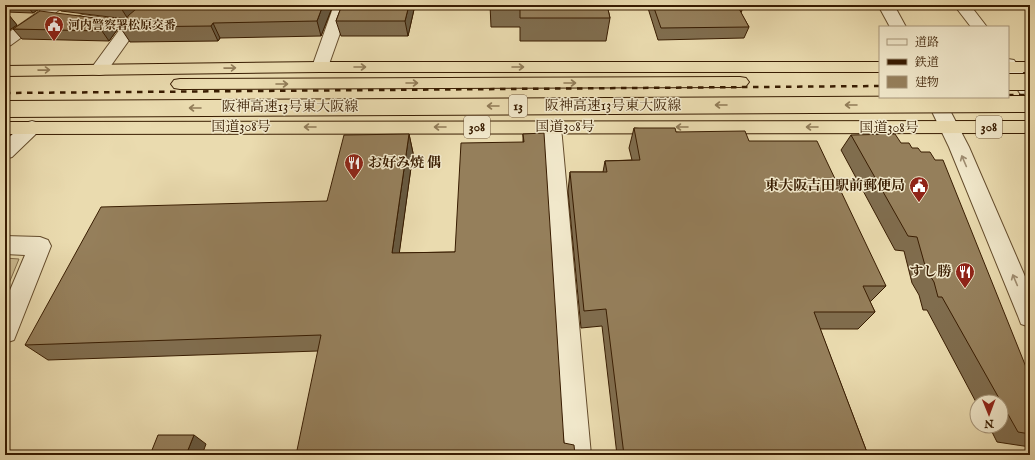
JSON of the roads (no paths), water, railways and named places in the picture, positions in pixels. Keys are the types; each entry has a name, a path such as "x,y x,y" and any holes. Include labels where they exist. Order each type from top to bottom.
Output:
{"highway":[{"path":"5,71 320,67 879,67"},
{"path":"1009,70 1030,67"},
{"path":"1009,70 1030,82"},
{"name":"阪神高速13号東大阪線","path":"5,85 879,82"},
{"name":"阪神高速13号東大阪線","path":"5,108 1030,104"},
{"name":"国道308号","path":"5,128 1030,127"}],"street":[{"path":"5,42 58,5"},
{"path":"99,70 131,26 156,5"},
{"path":"320,67 342,5"},
{"path":"886,5 897,26"},
{"path":"962,5 978,26"},
{"path":"13,19 41,18 131,26"},
{"path":"1009,70 1030,95"},
{"path":"934,98 959,147 1030,316"},
{"path":"552,127 578,455"},
{"path":"5,152 32,128"},
{"path":"5,245 40,246 5,332"}],"railway":[{"path":"1009,85 1030,85"},
{"path":"5,93 879,86"},
{"path":"1009,95 1030,95"},
{"path":"5,105 858,100 914,98"}],"place":[{"name":"河内警察署松原交番","path":"54,42"},
{"name":"お好み焼 偶","path":"354,180"},
{"name":"東大阪吉田駅前郵便局","path":"919,203"},
{"name":"すし勝","path":"965,289"}]}
